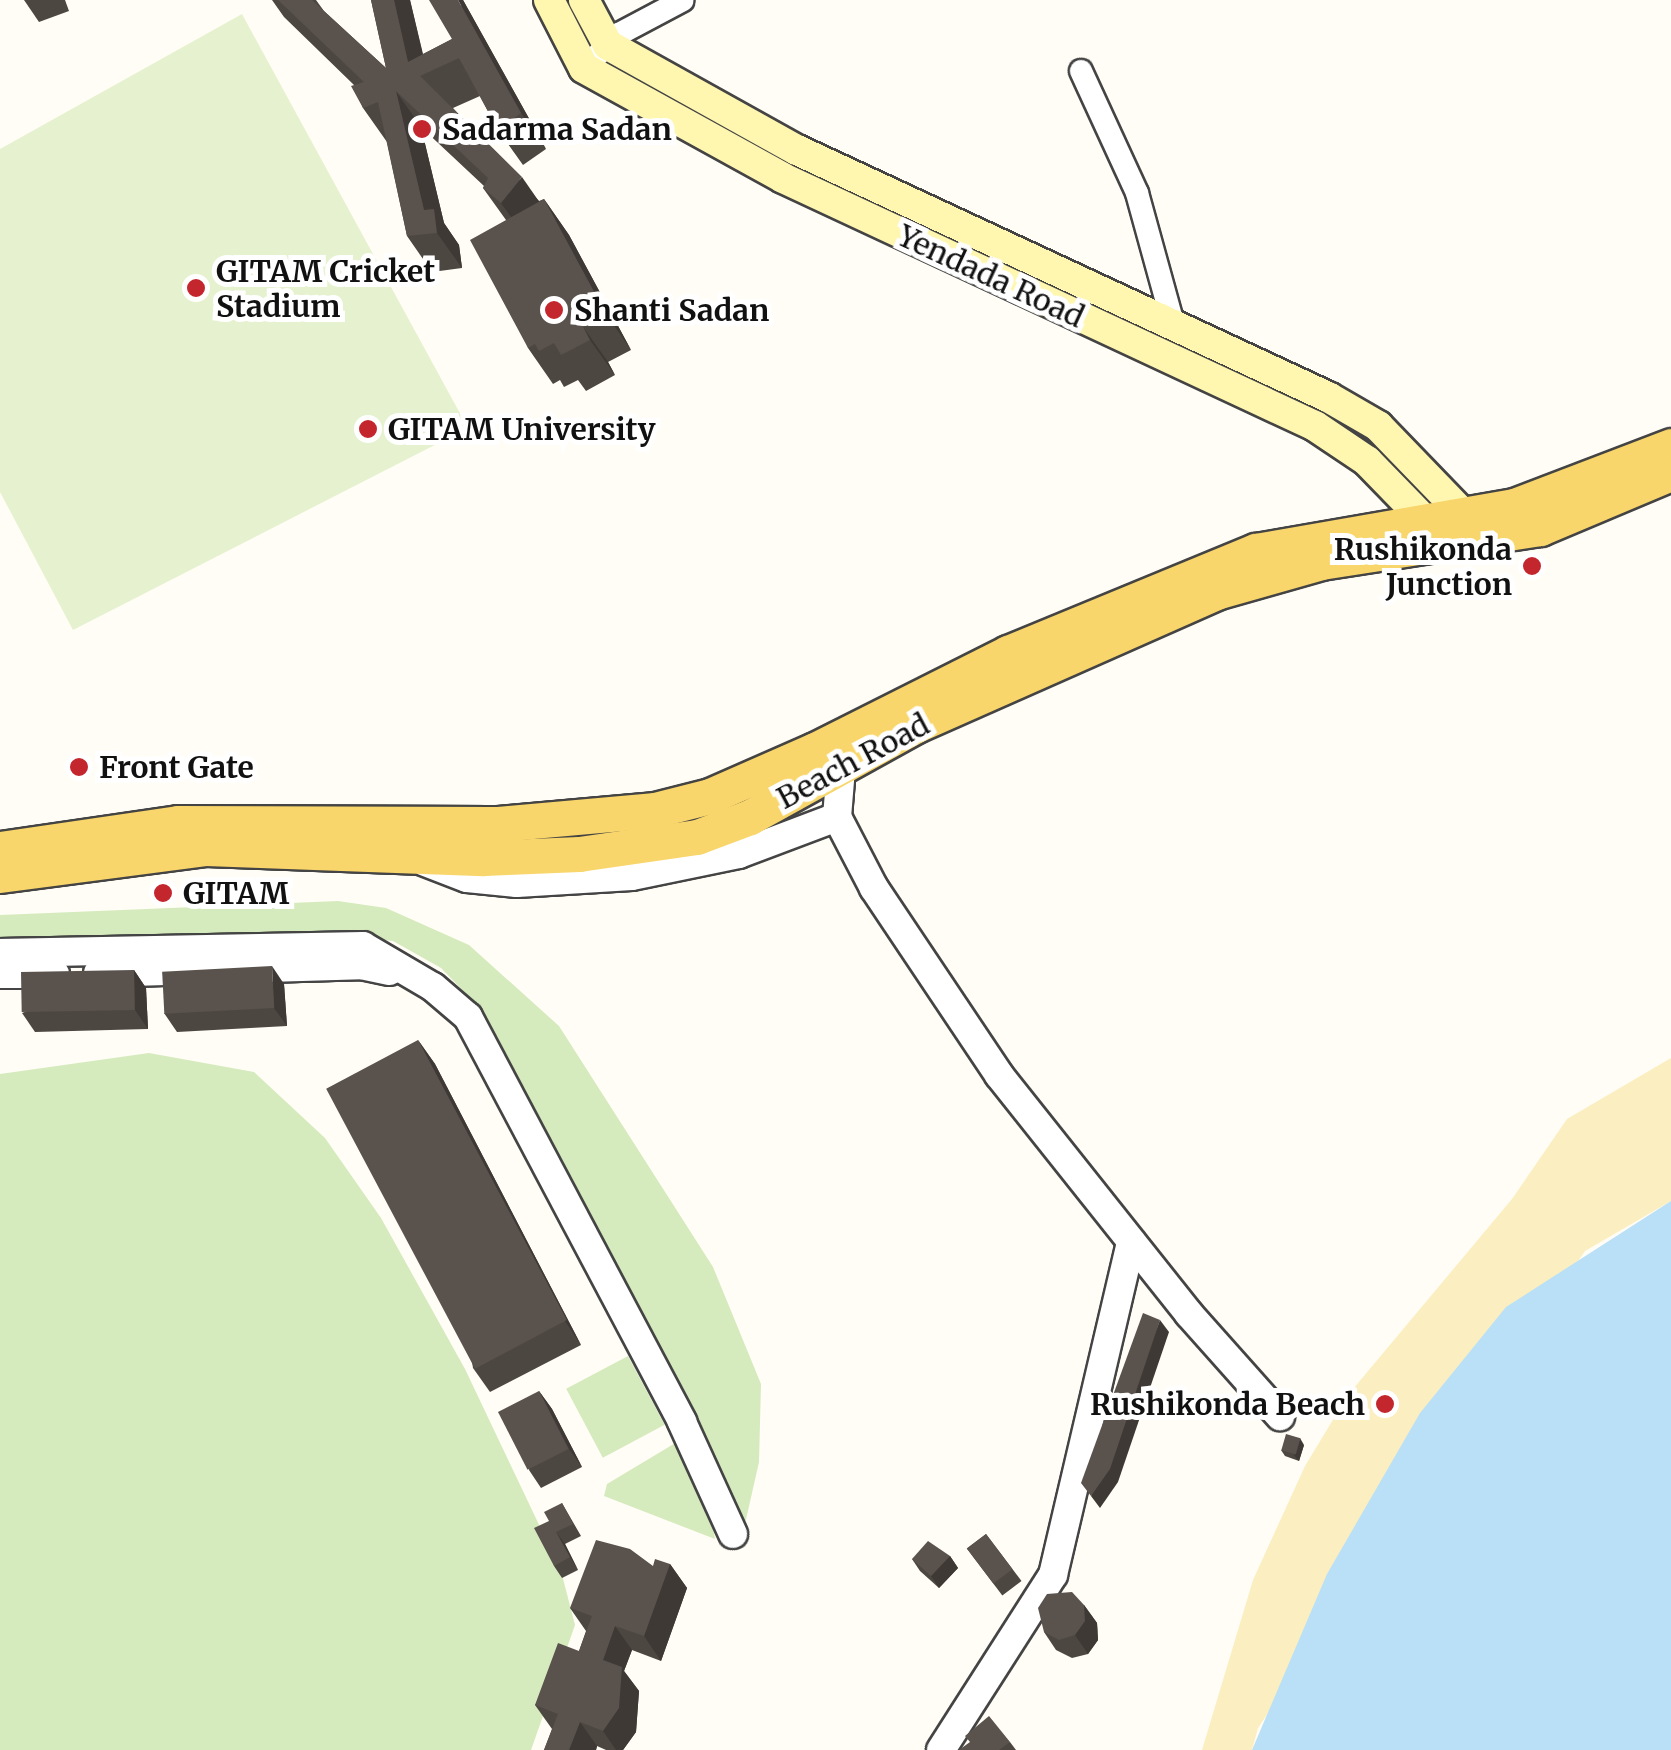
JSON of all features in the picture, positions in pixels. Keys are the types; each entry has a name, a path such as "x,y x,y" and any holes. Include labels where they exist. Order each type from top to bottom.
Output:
{"main road":[{"path":"549,0 584,68"},
{"path":"584,0 608,45"},
{"name":"Yendada Road","path":"608,45 797,150 1378,426 1454,529"},
{"name":"Yendada Road","path":"584,68 783,178 1315,426 1454,529"},
{"path":"0,849 178,823 498,824 656,810 710,796 798,758 1008,653 1256,551 1454,529 1580,485 1671,446"},
{"name":"Beach Road","path":"0,875 206,848 410,856 579,854 697,837 841,768 914,726 1216,592 1454,529 1540,528 1671,474"}],"street":[{"path":"584,68 608,45 682,0"},
{"path":"1081,71 1137,193 1174,327"},
{"path":"841,768 837,817 874,888 998,1075 1131,1242 1280,1416"},
{"path":"410,856 467,878 500,882 632,876 740,854 837,817"},
{"path":"0,953 363,946 410,974 468,1017 682,1422 732,1534"},
{"path":"0,974 360,966 410,974"},
{"path":"942,1750 1052,1575 1131,1242"}],"green space":[{"name":"GITAM Cricket Stadium","path":"242,14 468,428 73,630 0,492 0,149"},
{"path":"338,901 386,908 469,945 559,1026 713,1267 761,1384 759,1462 745,1524 479,1007 441,968 393,941 333,934 0,944 0,915"},
{"path":"149,1053 254,1072 325,1138 381,1218 465,1369 561,1571 575,1625 531,1750 0,1750 0,1074"},
{"path":"628,1356 665,1425 603,1458 566,1389"},
{"path":"677,1442 712,1521 715,1539 604,1496 607,1484"}],"sand":[{"name":"Rushikonda Beach","path":"1671,1058 1671,1201 1585,1251 1258,1728 1252,1750 1202,1750 1253,1580 1305,1466 1348,1395 1512,1199 1567,1119"}],"water":[{"path":"1671,1201 1671,1750 1252,1750 1327,1574 1420,1413 1506,1307"}],"building":[{"path":"278,0 312,0 386,68 371,0 394,0 408,62 452,39 429,0 458,0 521,113 498,130 459,58 420,76 522,177 501,203 483,188 488,178 396,91 424,210 434,209 437,233 407,236 378,102 363,108 351,86 364,82"},
{"name":"Shanti Sadan","path":"544,199 606,314 583,327 590,340 561,355 554,343 539,351 535,344 528,348 470,240"},
{"path":"272,966 274,1008 164,1014 162,972"},
{"path":"134,970 135,1010 22,1012 21,972"},
{"path":"418,1040 567,1320 475,1369 326,1089"},
{"path":"1143,1313 1160,1320 1110,1469 1091,1496 1081,1483"},
{"path":"539,1391 569,1449 528,1470 498,1412"},
{"path":"1286,1434 1300,1438 1296,1454 1281,1450"},
{"path":"562,1503 573,1524 556,1532 570,1557 554,1566 534,1528 549,1521 544,1512"},
{"path":"986,1534 1012,1569 993,1584 967,1548"},
{"path":"596,1540 630,1549 653,1566 655,1559 670,1564 644,1636 615,1626 603,1660 622,1667 619,1708 603,1731 580,1722 569,1750 544,1750 558,1714 535,1705 558,1643 579,1651 592,1616 570,1608"},
{"path":"928,1541 950,1556 931,1576 912,1559"},
{"path":"1072,1592 1084,1605 1085,1621 1075,1635 1059,1640 1044,1632 1038,1608 1047,1594"},
{"path":"989,1716 1010,1742 999,1750 959,1750 970,1742 965,1736"}],"place":[{"name":"Sadarma Sadan","path":"422,129"},
{"name":"GITAM Cricket Stadium","path":"196,288"},
{"name":"Shanti Sadan","path":"554,310"},
{"name":"GITAM University","path":"368,429"},
{"name":"Rushikonda Junction","path":"1532,566"},
{"name":"Front Gate","path":"79,767"},
{"name":"GITAM","path":"163,893"},
{"name":"Rushikonda Beach","path":"1385,1404"}]}
